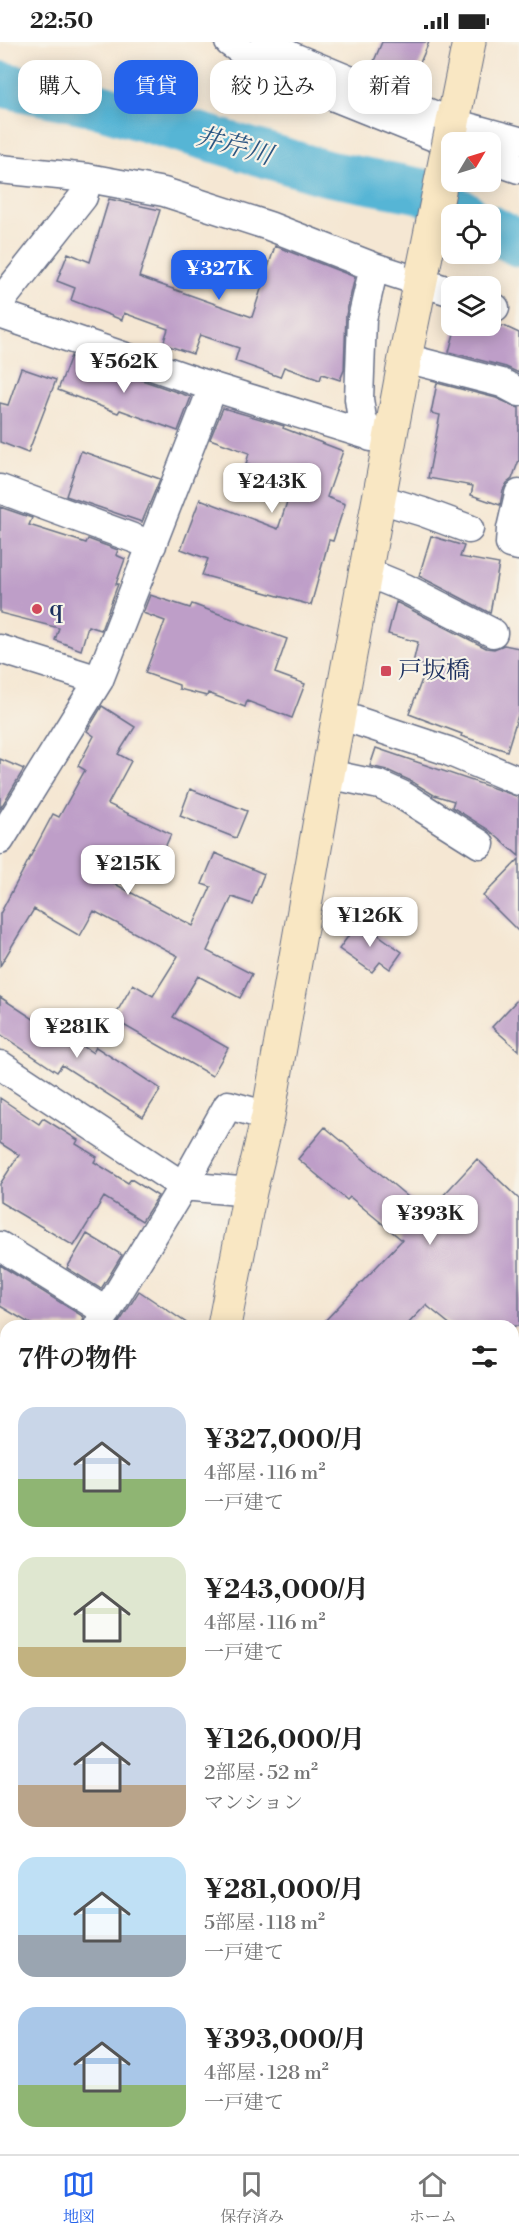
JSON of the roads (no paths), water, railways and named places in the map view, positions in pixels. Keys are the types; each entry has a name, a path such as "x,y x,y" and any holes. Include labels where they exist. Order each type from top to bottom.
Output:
{"street":[{"path":"229,42 270,71 449,132"},
{"path":"266,42 450,132"},
{"path":"452,132 469,42"},
{"path":"501,139 519,141"},
{"path":"501,163 519,169"},
{"path":"0,169 88,178 164,192 269,226 374,267 422,276 441,286"},
{"path":"0,302 83,197 88,178"},
{"path":"225,1320 250,1192 268,1116 328,774 380,499 381,440 405,358 441,185"},
{"path":"374,267 362,319 359,399 362,419 381,440"},
{"path":"0,314 213,387 381,440"},
{"path":"405,358 502,383 519,392"},
{"path":"0,840 99,680 213,387"},
{"path":"0,489 152,545"},
{"path":"519,494 510,544 519,546"},
{"path":"380,499 469,529"},
{"path":"366,572 405,588 494,633"},
{"path":"0,649 99,680"},
{"path":"339,715 448,751 519,781"},
{"path":"328,774 380,785 402,795 480,844"},
{"path":"0,1065 183,1186 250,1192"},
{"path":"0,1246 103,1319 183,1186 228,1105 268,1116"}],"waterway":[{"name":"井芹川","path":"0,84 87,102 326,173 422,191 446,204"},
{"name":"井芹川","path":"501,234 519,244"}],"place":[{"name":"q","path":"37,609"},
{"name":"戸坂橋","path":"386,671"}]}
